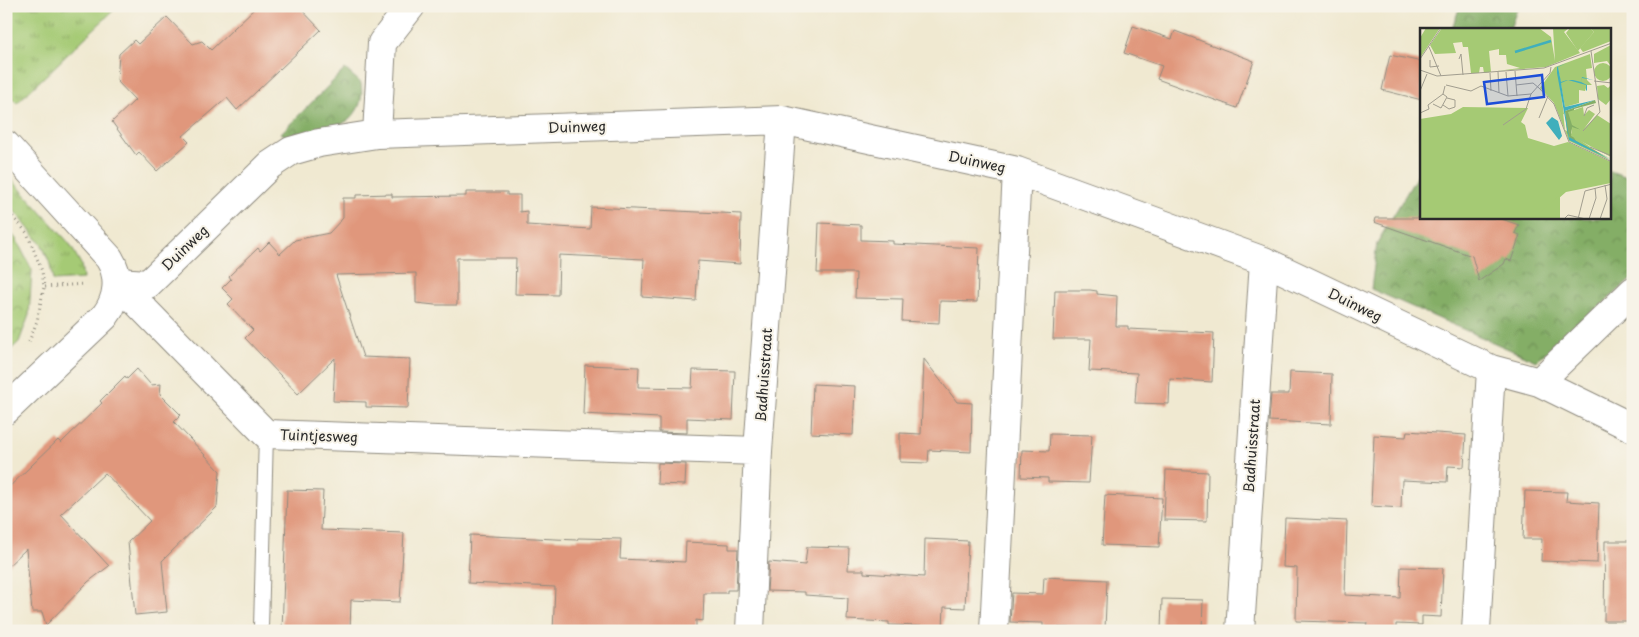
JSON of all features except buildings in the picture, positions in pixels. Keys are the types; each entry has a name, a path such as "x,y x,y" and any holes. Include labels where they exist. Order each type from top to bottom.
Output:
{"street":[{"path":"377,134 382,43 411,6"},
{"name":"Duinweg","path":"118,282 148,284 270,165 290,151 319,143 377,134 782,120 1017,171 1264,261 1491,369 1539,382 1633,428"},
{"name":"Badhuisstraat","path":"750,631 758,451 782,120"},
{"path":"6,145 109,258 116,270 118,282 112,304 105,316 6,410"},
{"path":"994,631 1017,171"},
{"name":"Badhuisstraat","path":"1240,631 1264,261"},
{"name":"Tuintjesweg","path":"118,282 266,434 758,451"},
{"path":"1539,382 1633,291"},
{"path":"1476,631 1491,369"}],"lane":[{"path":"261,628 266,434"}],"path":[{"path":"6,210 27,232 42,271 44,287 37,321 29,342 23,348"},
{"path":"44,287 118,282"}],"green space":[{"path":"6,6 118,6 17,103 6,92"},
{"path":"1460,6 1518,6 1510,28 1452,28"},
{"path":"345,69 361,83 362,88 359,106 350,119 331,128 296,137 286,136 281,133"},
{"path":"1420,171 1420,219 1612,219 1612,172 1633,179 1633,278 1536,361 1371,289 1377,243"},
{"path":"6,173 69,243 81,264 83,279 53,281 50,264 42,245 6,201"},
{"path":"6,227 16,239 32,270 29,315 19,342 6,354"}]}
